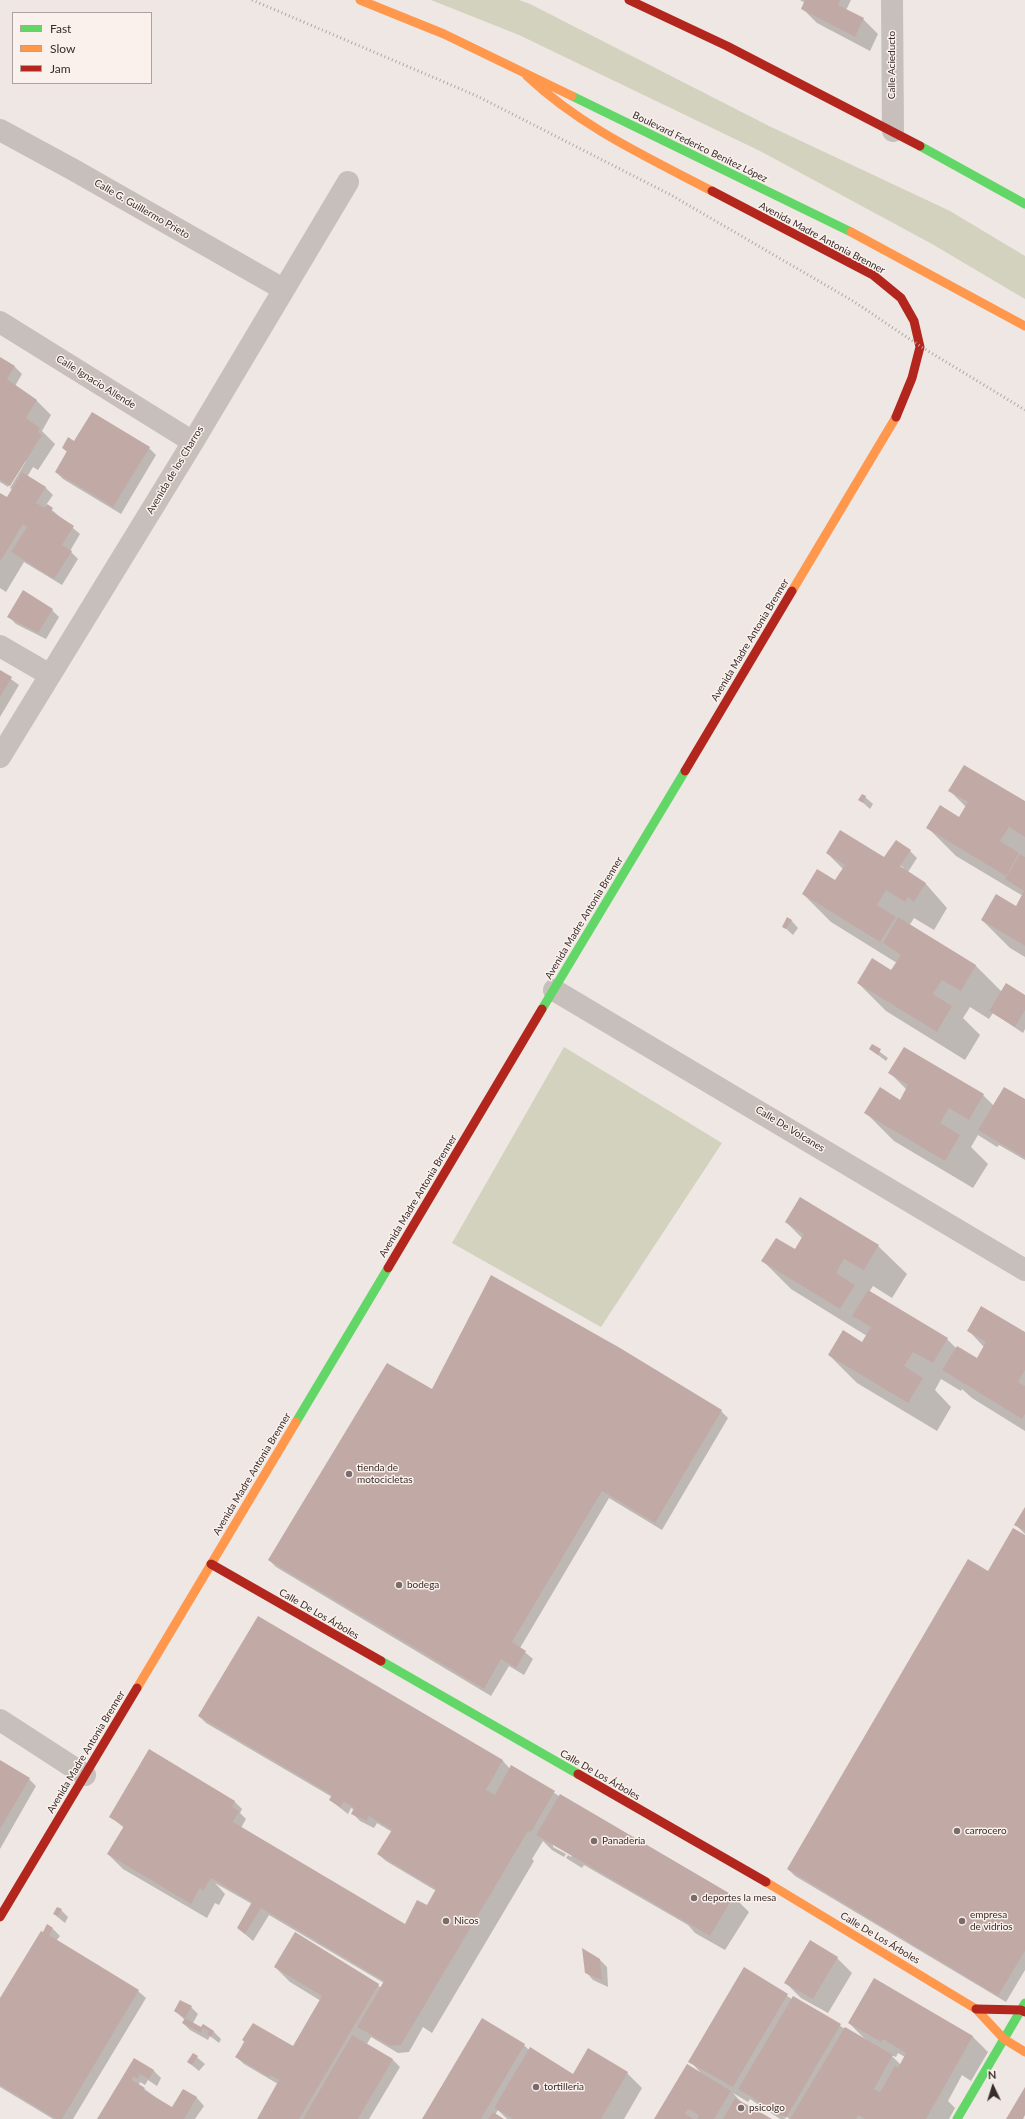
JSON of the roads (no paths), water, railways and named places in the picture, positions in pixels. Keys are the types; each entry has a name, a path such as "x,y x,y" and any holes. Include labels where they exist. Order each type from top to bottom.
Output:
{"street":[{"name":"Boulevard Federico Benítez López","path":"360,0 444,34 880,246 1025,326"},
{"path":"629,0 727,46 893,130 1025,204"},
{"name":"Calle Acieducto","path":"892,0 893,130"},
{"name":"Avenida Madre Antonia Brenner","path":"0,1917 901,409 920,346 915,323 907,306 894,290 873,275 635,152 586,124 562,108 525,74"},
{"name":"Calle G. Guillermo Prieto","path":"0,130 72,169 283,290"},
{"name":"Avenida de los Charros","path":"0,757 193,442 348,182"},
{"name":"Calle Ignacio Allende","path":"0,322 193,442"},
{"path":"0,646 50,674"},
{"name":"Calle De Volcanes","path":"554,990 1025,1270"},
{"name":"Calle De Los Árboles","path":"211,1564 771,1885 976,2009 1004,2040 1025,2052"},
{"path":"0,1720 85,1775"},
{"path":"956,2119 1024,2008"},
{"name":"Calle De Los Árboles","path":"976,2009 1024,2008"}],"railway":[{"path":"252,0 477,96 671,195 853,301 920,346 1025,410"}],"place":[{"name":"tienda de motocicletas","path":"349,1474"},
{"name":"bodega","path":"399,1585"},
{"name":"carrocero","path":"957,1831"},
{"name":"Panaderia","path":"594,1841"},
{"name":"deportes la mesa","path":"694,1898"},
{"name":"Nicos","path":"446,1921"},
{"name":"empresa de vidrios","path":"962,1921"},
{"name":"tortilleria","path":"536,2087"},
{"name":"psicolgo","path":"741,2108"}]}
